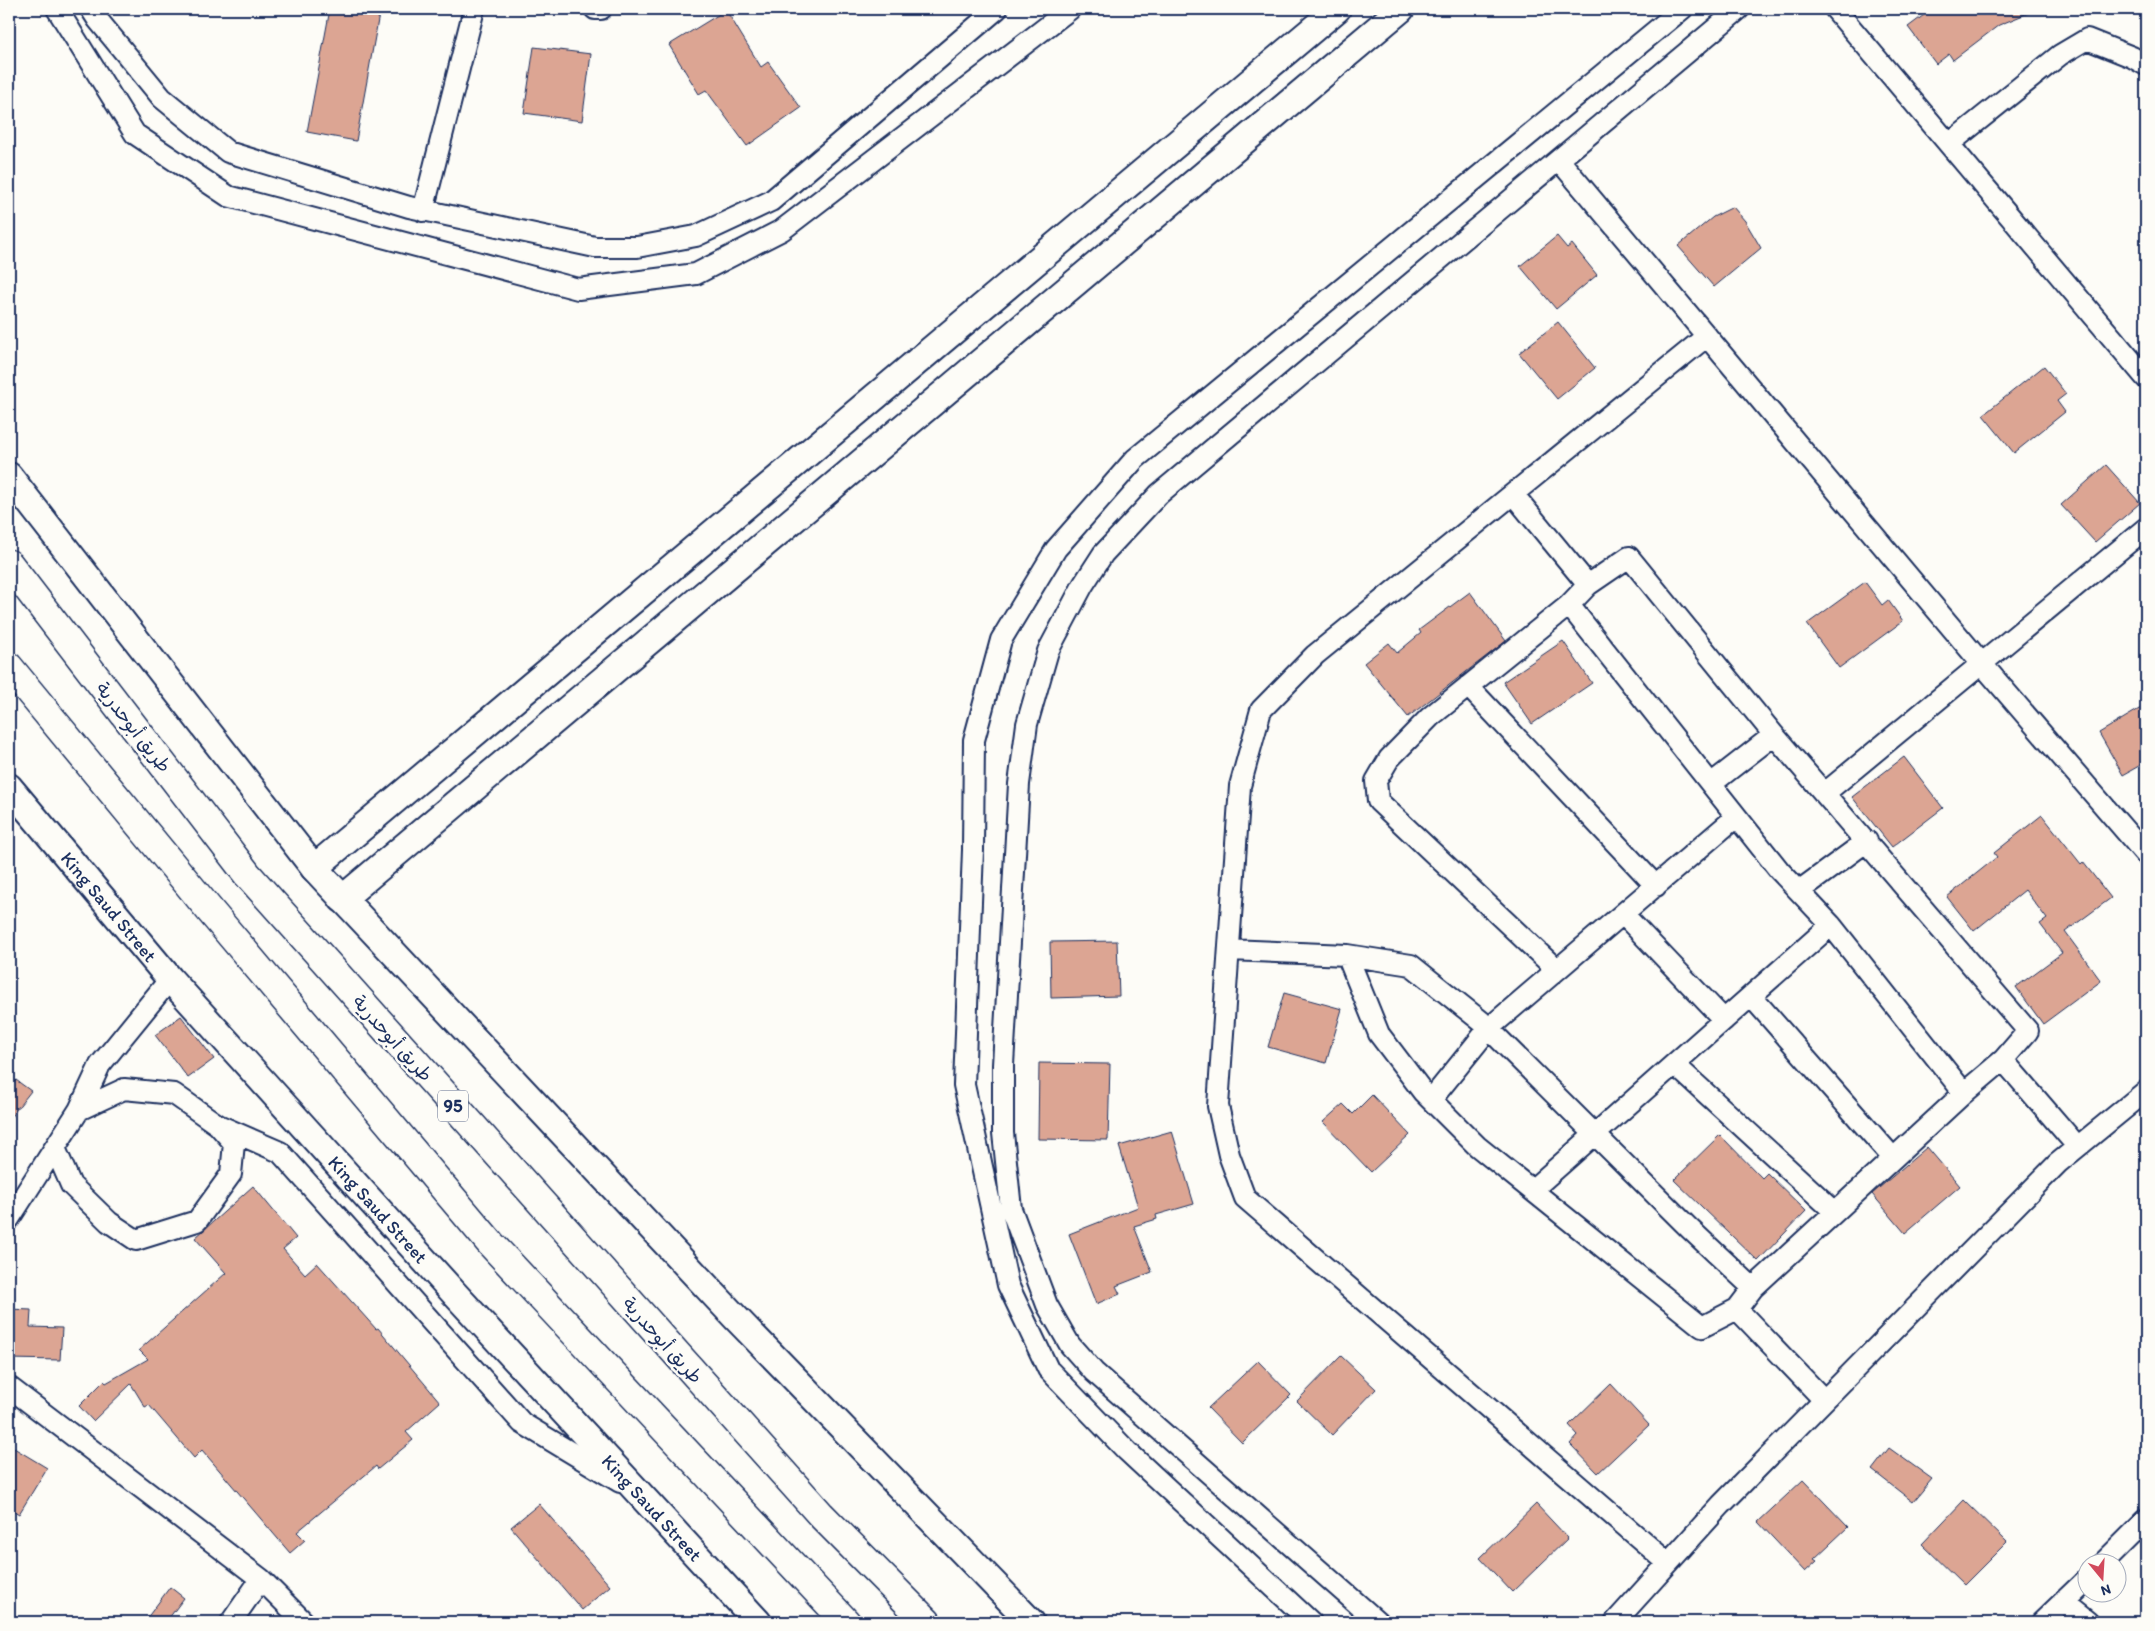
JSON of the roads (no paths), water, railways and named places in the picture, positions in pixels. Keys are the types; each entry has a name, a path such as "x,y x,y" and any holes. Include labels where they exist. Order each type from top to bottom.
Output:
{"highway":[{"name":"طريق أبوحدرية","path":"9,564 247,874 821,1515 927,1622"},
{"path":"9,666 212,913 491,1244 846,1622"}],"main road":[{"path":"314,868 1337,9"},
{"path":"342,898 1401,9"},
{"path":"9,476 314,868 734,1317 1031,1622"},
{"name":"King Saud Street","path":"9,788 170,978 454,1292 758,1622"}],"street":[{"path":"57,9 135,134 228,196 578,289 696,274 782,230 1070,9"},
{"path":"91,9 162,98 228,152 423,210 595,247 637,248 696,236 771,201 997,9"},
{"path":"423,210 474,9"},
{"path":"595,9 601,9"},
{"path":"1312,1622 1127,1451 1048,1369 1008,1285 964,1085 973,850 974,740 1001,640 1056,549 1134,459 1682,9"},
{"path":"1378,1622 1094,1372 1070,1345 1047,1305 1011,1209 1003,1133 1003,1064 1019,784 1027,724 1048,652 1083,585 1103,554 1159,494 1739,9"},
{"path":"1835,9 2146,378"},
{"path":"1949,144 2060,55 2088,40 2132,57 2146,65"},
{"path":"1559,160 1982,664 2146,855"},
{"path":"1668,1563 1244,1198 1229,1154 1218,1106 1240,786 1261,710 1315,655 1707,336"},
{"path":"1513,494 1588,585"},
{"path":"1825,793 2146,528"},
{"path":"1347,955 1379,1034 1431,1100 1477,1146 1702,1327 1737,1309 1753,1288 1964,1093 2003,1060 2028,1031 1867,841 1774,735 1629,557 1588,585 1569,605 1430,717 1390,759 1376,781 1378,801 1557,970"},
{"path":"1569,605 1736,817 1779,870 1831,925 1964,1093"},
{"path":"1468,686 1656,886"},
{"path":"1711,784 1774,735"},
{"path":"1431,1100 1488,1028 1736,817"},
{"path":"1800,891 1867,841"},
{"path":"1622,914 1724,1020"},
{"path":"1532,1190 1831,925"},
{"path":"1229,950 1347,955 1411,965 1488,1028 1690,1229 1753,1288"},
{"path":"9,1219 79,1110 100,1065 170,978"},
{"path":"1751,996 1893,1158"},
{"path":"2003,1060 2077,1146"},
{"path":"1674,1064 1835,1212"},
{"path":"55,1148 71,1184 109,1222 136,1240 197,1221 231,1174 234,1142 218,1126 174,1094 124,1089 79,1110"},
{"path":"1615,1622 1721,1505 2051,1170 2077,1146 2146,1091"},
{"path":"218,1126 280,1152 522,1423 637,1491"},
{"path":"1737,1309 1824,1400"},
{"path":"9,1387 261,1579 304,1622"},
{"path":"2112,1554 2146,1520"},
{"path":"231,1622 261,1579"},
{"path":"2042,1622 2078,1588"},
{"path":"2063,1602 2088,1622"}]}
